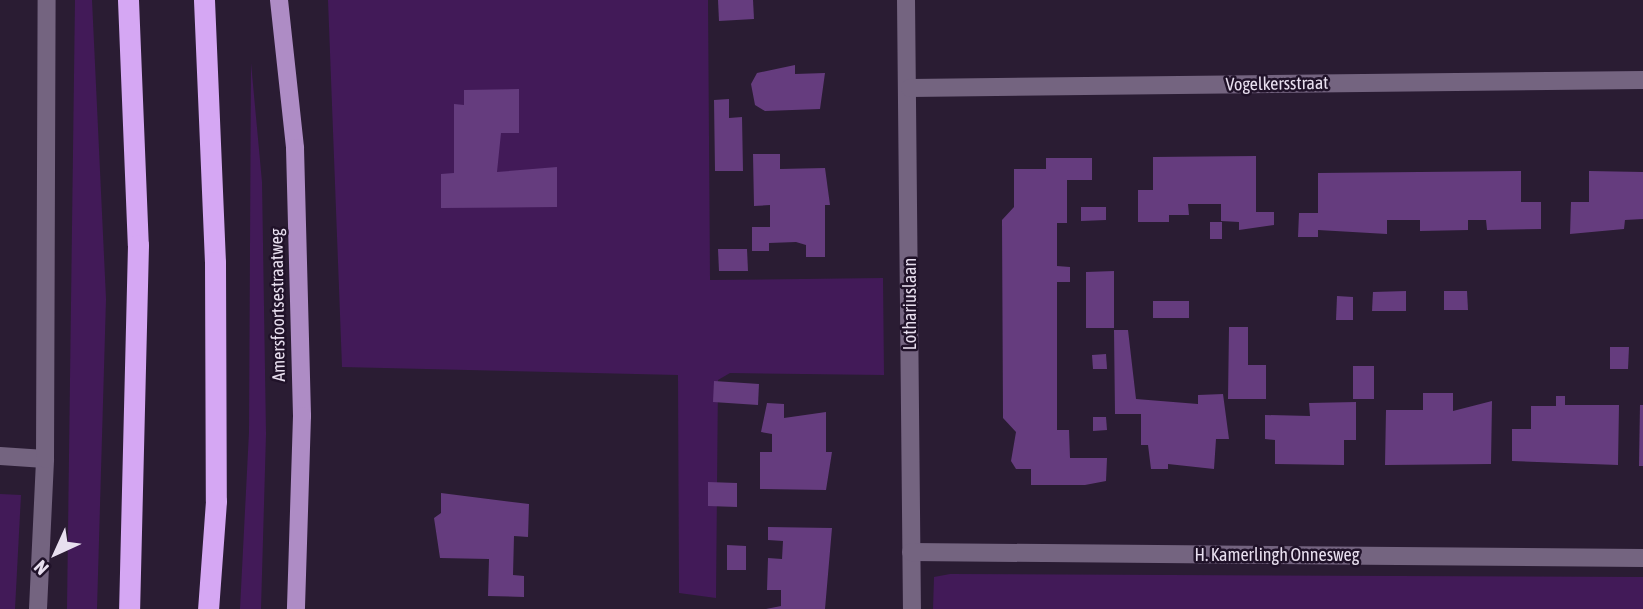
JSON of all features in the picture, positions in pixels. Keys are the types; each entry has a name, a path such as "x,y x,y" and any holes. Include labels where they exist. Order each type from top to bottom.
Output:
{"highway":[{"path":"128,0 138,245 129,609"},
{"path":"204,0 215,262 216,501 208,609"}],"main road":[{"name":"Amersfoortsestraatweg","path":"279,0 295,148 302,416 296,609"}],"street":[{"path":"38,609 45,460 47,0"},
{"name":"Lothariuslaan","path":"906,0 910,88 912,609"},
{"name":"Vogelkersstraat","path":"910,88 1643,80"},
{"path":"0,456 45,460"},
{"name":"H. Kamerlingh Onnesweg","path":"911,552 1643,558"}],"shaded area":[{"path":"75,0 92,0 106,299 97,609 67,609"},
{"path":"328,0 708,0 710,280 883,278 884,375 730,373 718,380 716,598 679,593 678,375 342,367"},
{"path":"251,63 262,182 266,434 261,609 240,609 249,432"},
{"path":"0,494 21,495 15,609 0,609"},
{"path":"950,574 1643,577 1643,609 933,609 934,577"}],"building":[{"path":"718,0 753,0 754,19 719,21"},
{"path":"795,65 795,74 825,73 820,109 765,111 755,105 751,84 757,73"},
{"path":"519,89 519,133 501,133 497,172 557,167 557,207 441,208 441,174 454,173 454,104 464,105 464,90"},
{"path":"729,99 729,118 742,117 743,171 715,171 714,100"},
{"path":"753,154 780,154 780,169 825,168 830,205 825,205 825,257 806,257 806,245 796,242 769,243 769,251 752,251 752,227 770,227 770,205 754,206"},
{"path":"1256,156 1256,212 1274,212 1274,225 1239,230 1239,222 1221,221 1221,204 1188,204 1189,215 1169,215 1169,222 1138,222 1138,190 1153,190 1153,157"},
{"path":"1046,158 1092,158 1092,180 1067,180 1067,223 1057,223 1057,266 1070,267 1070,282 1057,282 1057,430 1069,430 1070,458 1107,458 1106,481 1085,485 1031,485 1031,469 1016,469 1011,461 1016,432 1003,418 1002,220 1014,207 1014,169 1046,169"},
{"path":"1521,171 1521,202 1541,202 1541,229 1487,230 1486,220 1468,220 1468,230 1420,231 1420,220 1387,220 1387,234 1318,230 1318,237 1298,237 1299,213 1318,213 1318,173"},
{"path":"1589,171 1643,172 1643,219 1625,220 1624,229 1570,234 1571,202 1589,202"},
{"path":"1081,207 1106,207 1106,220 1081,221"},
{"path":"1210,222 1222,222 1222,239 1210,239"},
{"path":"718,249 747,249 748,271 719,271"},
{"path":"1114,271 1114,328 1086,328 1086,272"},
{"path":"1406,291 1406,311 1372,311 1373,292"},
{"path":"1444,291 1467,291 1468,310 1444,310"},
{"path":"1337,296 1353,297 1353,320 1336,320"},
{"path":"1153,301 1189,301 1189,318 1153,318"},
{"path":"1229,327 1248,327 1248,365 1266,365 1266,399 1228,399"},
{"path":"1114,330 1128,330 1136,399 1198,404 1198,395 1223,394 1229,439 1216,439 1214,469 1168,464 1168,469 1151,469 1148,445 1141,445 1141,414 1115,414"},
{"path":"1610,347 1629,347 1628,369 1610,369"},
{"path":"1106,354 1107,369 1093,369 1092,355"},
{"path":"1353,366 1374,366 1374,399 1353,399"},
{"path":"714,381 759,384 758,405 713,402"},
{"path":"1423,393 1453,393 1453,411 1492,401 1491,464 1385,465 1386,410 1423,410"},
{"path":"1556,396 1565,396 1565,405 1619,405 1618,465 1512,461 1512,429 1531,429 1531,406 1556,406"},
{"path":"1356,402 1356,440 1344,440 1344,465 1275,464 1275,440 1265,439 1265,415 1310,416 1309,403"},
{"path":"767,403 784,404 784,418 826,412 826,452 832,452 826,490 760,489 760,452 772,452 772,434 761,432"},
{"path":"1640,405 1643,405 1643,466 1639,466"},
{"path":"1093,417 1106,417 1107,430 1093,431"},
{"path":"708,482 737,483 737,507 708,506"},
{"path":"441,493 529,504 528,537 514,536 513,575 524,576 524,597 488,596 489,559 440,558 434,518 441,513"},
{"path":"768,527 832,528 825,609 766,609 781,606 781,590 767,590 768,558 782,559 783,541 768,540"},
{"path":"727,545 746,546 746,570 727,570"}]}
